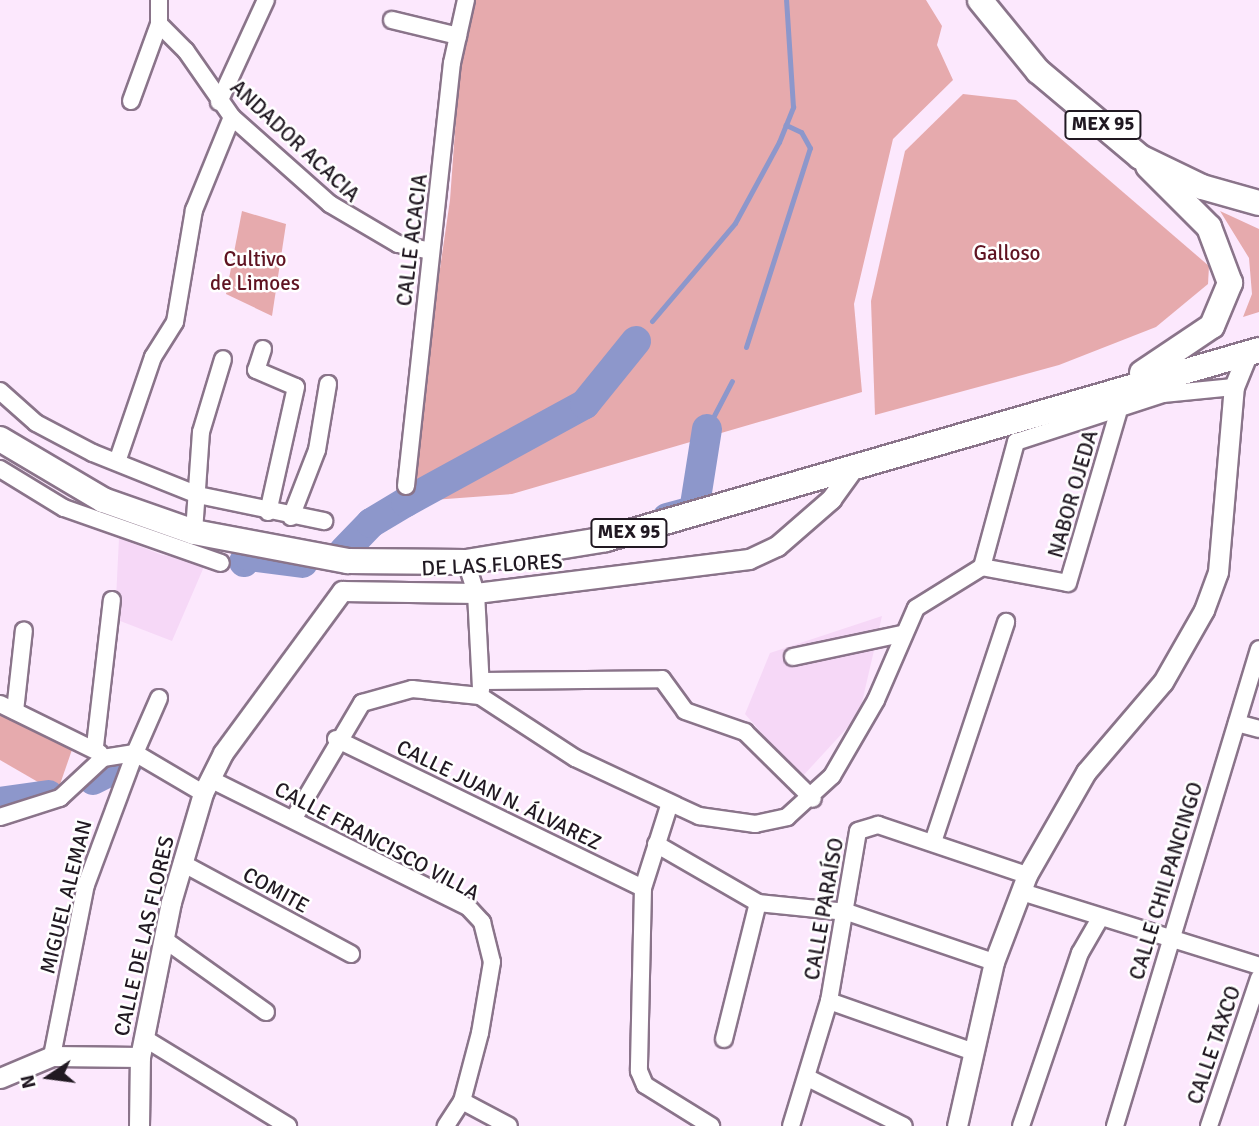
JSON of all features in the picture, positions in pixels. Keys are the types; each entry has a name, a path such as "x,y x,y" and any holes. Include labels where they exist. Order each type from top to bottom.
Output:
{"highway":[{"name":"MEX 95","path":"980,0 1038,71 1140,157 1202,187 1259,203"},
{"path":"1117,388 1212,326 1230,283 1209,227 1140,157"},
{"name":"MEX 95","path":"0,439 103,500 194,532 348,561 466,562 606,539 857,463 1117,388 1254,352"}],"street":[{"path":"131,101 159,24 159,0"},
{"path":"219,102 266,0"},
{"name":"CALLE ACACIA","path":"405,486 430,251 458,36 466,0"},
{"path":"392,20 458,36"},
{"name":"ANDADOR ACACIA","path":"159,24 186,51 232,117 354,223 430,251"},
{"path":"117,462 153,358 175,322 194,210 232,117"},
{"path":"263,349 256,370 296,387 268,512"},
{"path":"957,1126 994,962 1024,883 1086,772 1163,682 1204,610 1218,572 1234,387 1254,352"},
{"path":"194,532 201,432 223,359"},
{"path":"291,517 317,450 328,384"},
{"path":"466,562 476,593 482,688 575,758 669,806 719,823 755,824 787,817 813,799 876,700 901,634 916,608 982,567 1016,442 1118,413 1163,394 1234,387"},
{"path":"0,391 36,423 117,462 198,495 291,517 324,521"},
{"name":"NABOR OJEDA","path":"982,567 1068,583 1118,413"},
{"name":"DE LAS FLORES","path":"342,591 476,593 749,559 777,546 831,499 857,463"},
{"path":"0,469 64,508 221,563"},
{"name":"CALLE DE LAS FLORES","path":"139,1126 142,1047 182,863 207,786 342,591"},
{"path":"0,817 60,798 99,752 112,600"},
{"path":"933,842 1006,622"},
{"path":"24,630 7,708 99,752 135,753"},
{"path":"793,656 901,634"},
{"name":"CALLE CHILPANCINGO","path":"1115,1126 1167,942 1259,649"},
{"path":"294,818 336,740 362,703 384,692 662,679 685,711 745,732 813,799"},
{"name":"MIGUEL ALEMAN","path":"52,1056 86,885 135,753 159,698"},
{"path":"1237,723 1259,729"},
{"name":"CALLE JUAN N. ÁLVAREZ","path":"336,740 643,888"},
{"name":"CALLE FRANCISCO VILLA","path":"135,753 207,786 294,818 468,907 482,922 492,962 462,1101 446,1126"},
{"path":"669,806 643,888 639,1070 645,1086 711,1126"},
{"name":"CALLE PARAÍSO","path":"791,1126 808,1078 829,1001 847,912 858,831 865,824 933,842 1100,919 1167,942 1259,966"},
{"path":"656,844 758,903 847,912 994,962"},
{"name":"COMITE","path":"182,863 351,954"},
{"path":"724,1039 758,903"},
{"path":"1021,1126 1080,953 1100,919"},
{"path":"164,940 266,1013"},
{"name":"CALLE TAXCO","path":"1209,1126 1259,978"},
{"path":"829,1001 974,1052"},
{"path":"0,1078 52,1056 142,1047 288,1126"},
{"path":"808,1078 894,1124"},
{"path":"462,1101 509,1126"}],"shaded area":[{"path":"119,538 162,555 206,562 172,641 115,619"},
{"path":"882,616 859,715 801,778 745,714 770,653"}],"green space":[{"path":"474,0 926,0 942,26 937,45 953,80 893,139 854,304 862,392 512,494 406,502 450,200 460,62"},
{"name":"Galloso","path":"963,94 1016,100 1209,266 1208,284 1156,327 1059,365 875,415 871,301 905,151"},
{"name":"Cultivo de Limoes","path":"242,211 286,224 272,316 226,294"},
{"path":"1220,211 1259,229 1259,312 1243,317 1252,294 1249,258"},
{"path":"0,708 74,744 57,793 0,760"}],"waterway":[{"path":"652,321 735,223 779,142 793,107 786,0"},
{"path":"746,347 810,148 801,132 786,125"},
{"path":"344,551 371,523 585,404 636,341"},
{"path":"707,429 732,381"},
{"path":"667,518 694,511 707,429"},
{"path":"244,562 249,556 303,563"},
{"path":"93,780 128,762"},
{"path":"0,802 49,795"}]}
